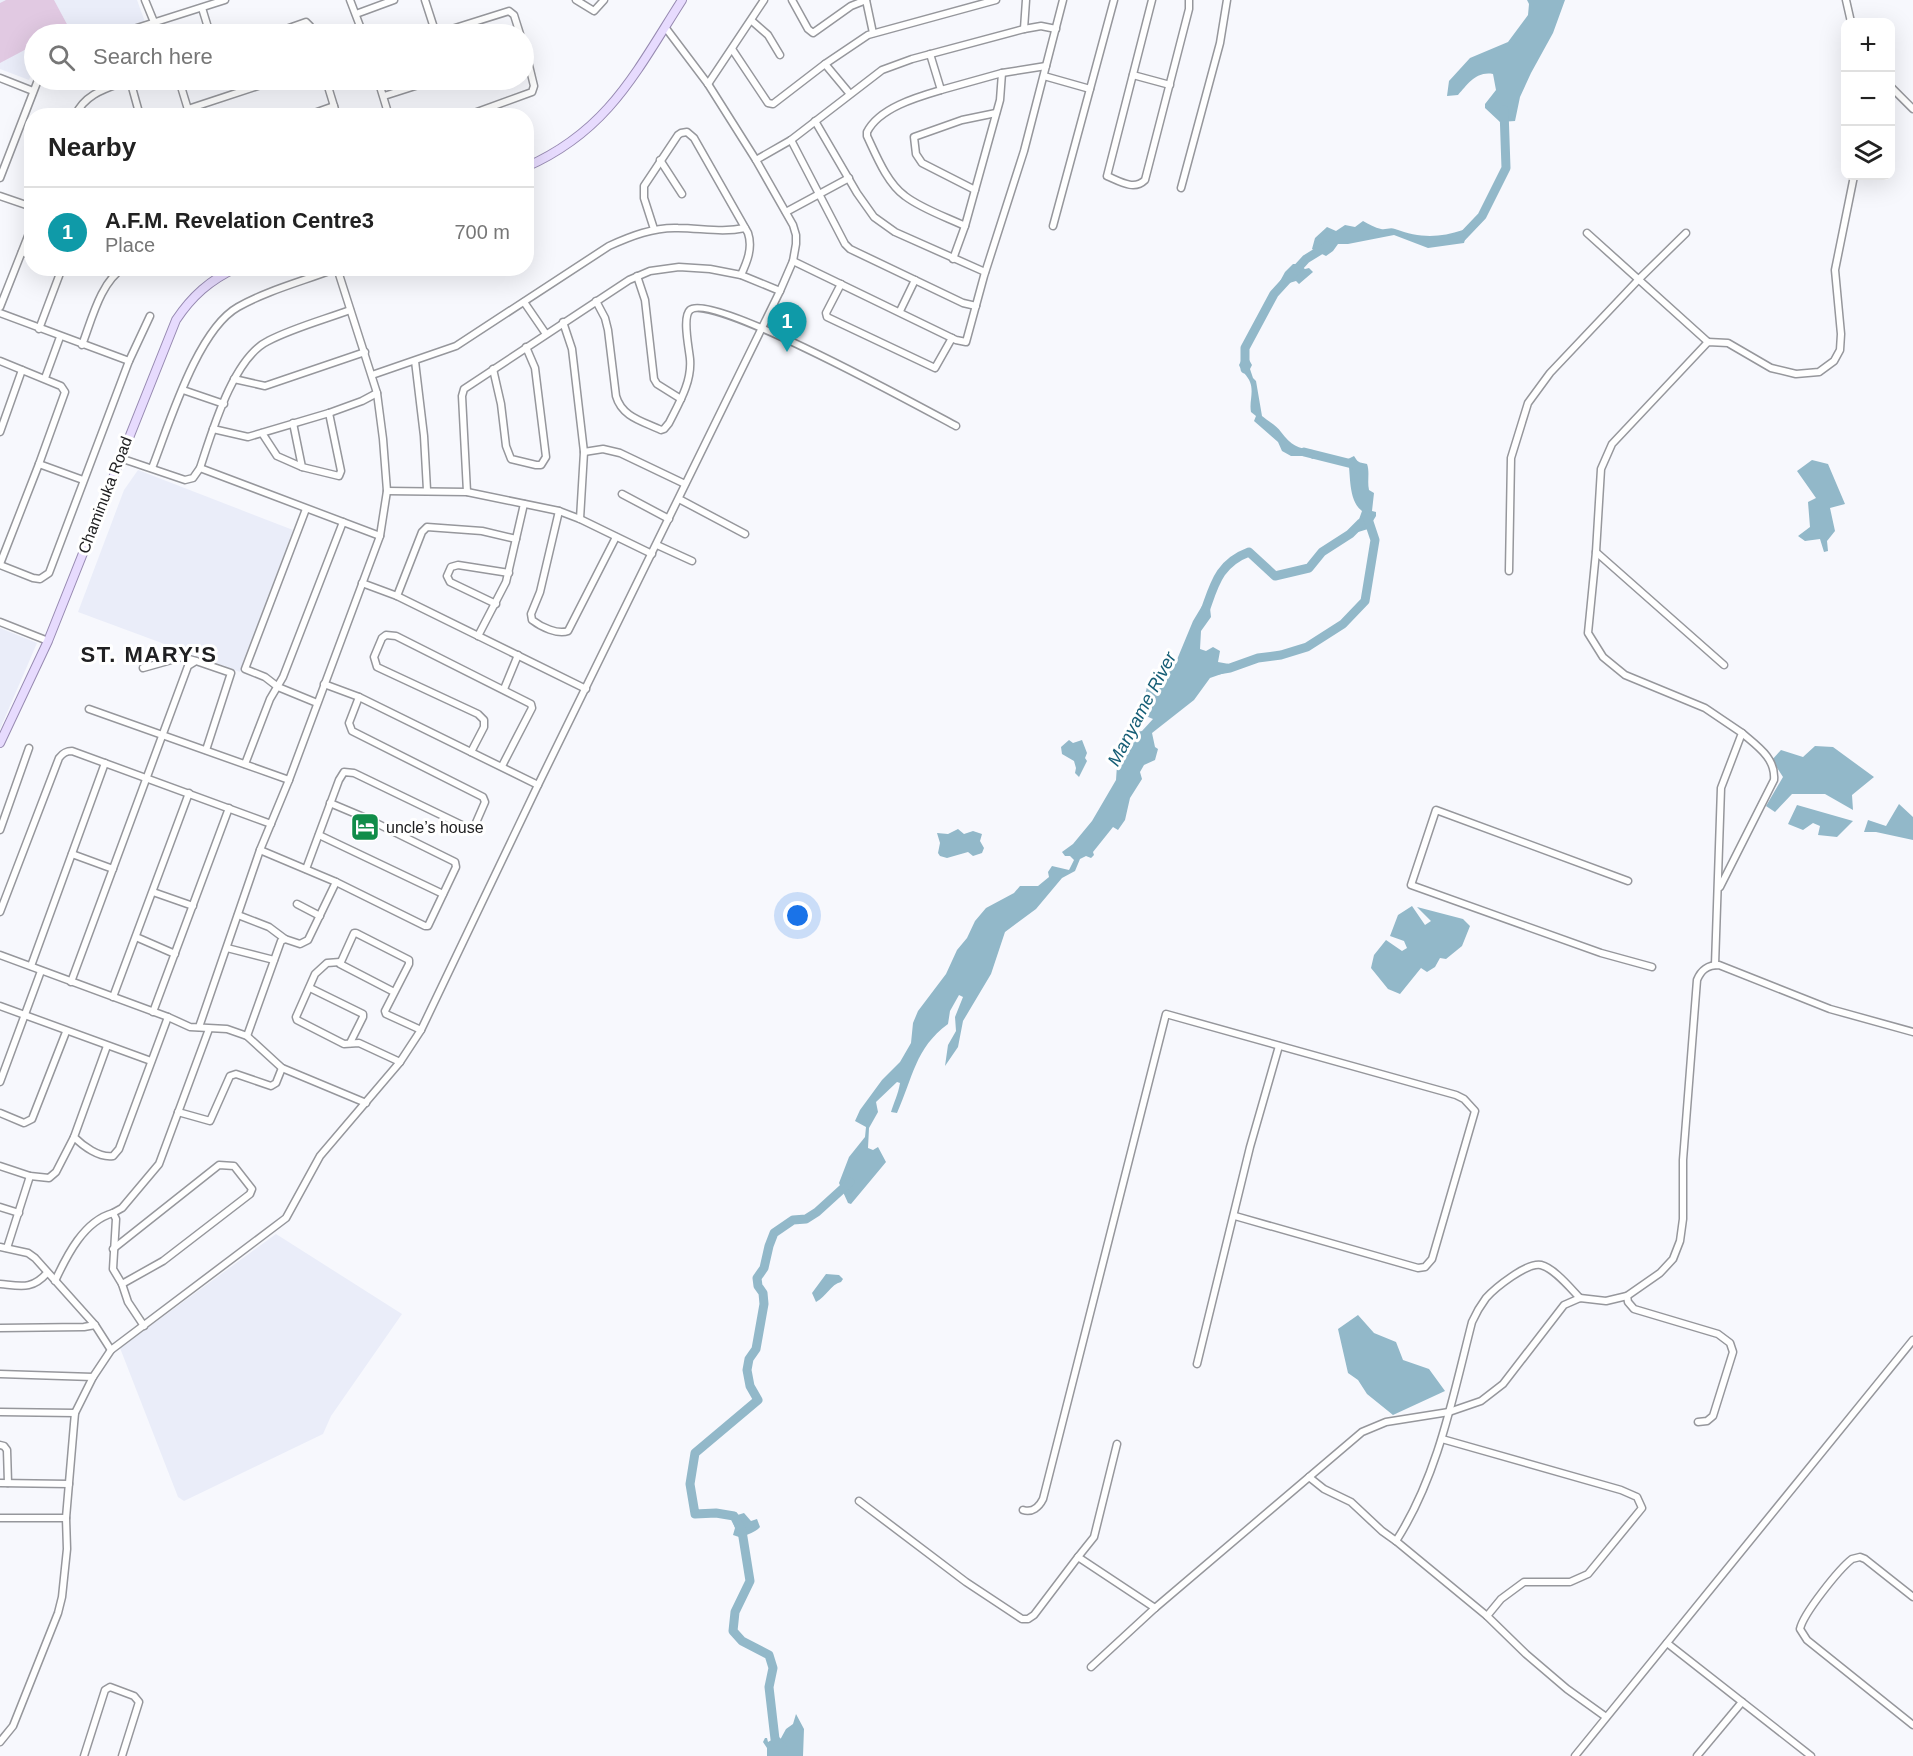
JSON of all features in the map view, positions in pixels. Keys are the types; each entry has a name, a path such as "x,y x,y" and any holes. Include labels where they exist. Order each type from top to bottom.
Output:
{"main road":[{"path":"534,163 568,145 600,118 626,87 682,0"},
{"name":"Chaminuka Road","path":"0,743 48,641 176,320 203,288 220,276"}],"street":[{"path":"145,0 154,22"},
{"path":"148,24 225,0"},
{"path":"350,0 360,24"},
{"path":"356,14 394,0"},
{"path":"425,0 433,24"},
{"path":"576,0 594,11 604,0"},
{"path":"708,84 764,0"},
{"path":"792,0 808,29 813,33 851,6 866,0 873,33"},
{"path":"732,50 771,105 860,39 873,33 995,0"},
{"path":"1024,29 1026,0"},
{"path":"793,261 960,342 967,340 985,272 1024,151 1063,0"},
{"path":"1053,226 1114,0"},
{"path":"1152,0 1107,176 1137,186 1145,180 1189,9 1189,0"},
{"path":"1181,188 1220,44 1227,0"},
{"path":"1846,0 1850,18"},
{"path":"202,8 207,24"},
{"path":"468,24 509,11 514,15 517,24"},
{"path":"752,21 768,35 780,55"},
{"path":"756,160 791,140 882,70 894,64 1024,29 1041,26 1056,29"},
{"path":"0,1742 13,1726 58,1613 67,1549 66,1518 75,1413 93,1377 111,1350 286,1218 320,1156 400,1062 420,1030 793,261 796,235 786,212 708,84 665,27"},
{"path":"930,54 941,90"},
{"path":"825,64 850,94"},
{"path":"965,226 915,202 899,191 891,181 867,132 871,126 904,101 1002,73 1046,66"},
{"path":"952,259 965,226 1000,100 1002,73"},
{"path":"1133,75 1170,85"},
{"path":"1044,76 1090,89"},
{"path":"0,78 24,87"},
{"path":"78,108 90,95 103,90"},
{"path":"133,90 138,108"},
{"path":"182,90 188,108"},
{"path":"200,108 249,90"},
{"path":"328,108 334,106 329,90"},
{"path":"382,90 387,108"},
{"path":"384,96 403,90"},
{"path":"488,108 533,90"},
{"path":"27,108 33,91"},
{"path":"1895,91 1913,109"},
{"path":"975,190 922,163 916,154 914,137 953,122 996,113"},
{"path":"0,178 24,115"},
{"path":"815,121 867,209 879,221 895,232 985,272"},
{"path":"654,229 644,186 681,133 691,134 750,238 749,258 741,276"},
{"path":"791,140 818,195 850,249 963,303 976,306"},
{"path":"660,160 682,195"},
{"path":"786,212 849,178"},
{"path":"1587,233 1708,342 1728,343 1771,368 1796,374 1819,372 1834,361 1840,350 1841,334 1835,270 1853,180"},
{"path":"0,195 24,204"},
{"path":"372,375 456,346 609,246 654,229 731,231 745,228"},
{"path":"1509,572 1510,458 1528,403 1550,373 1686,233"},
{"path":"0,307 24,247"},
{"path":"467,492 463,392 466,387 563,322 637,276 679,267 710,269 741,276 780,291"},
{"path":"39,329 59,276"},
{"path":"82,345 107,282 112,276"},
{"path":"152,468 183,390 206,340 218,322 236,308 317,276"},
{"path":"199,1027 260,850 289,780 380,536 387,491 383,439 376,393 339,276"},
{"path":"637,276 645,300 654,379 657,384 681,399"},
{"path":"900,311 915,280"},
{"path":"841,284 826,313 827,317 935,368 952,338"},
{"path":"596,301 606,322 616,396 622,410 661,429 669,423 681,399 691,370 686,316 690,309 696,307 721,311 748,321 761,330 802,346 956,426"},
{"path":"524,302 546,334"},
{"path":"120,458 184,480 193,478 200,468 234,379 251,353 267,341 350,310"},
{"path":"0,313 129,361"},
{"path":"0,361 45,378 61,386 65,392 0,564 40,579 49,573 129,361 150,316"},
{"path":"563,322 572,349 584,452 580,519"},
{"path":"45,378 60,337"},
{"path":"1708,342 1612,444 1601,469 1596,552 1587,633 1603,657 1625,675 1705,708 1742,733 1770,759 1774,769 1774,780 1719,890"},
{"path":"493,369 508,454 513,461 541,465 546,457 535,368 526,347"},
{"path":"234,379 265,386 364,352"},
{"path":"415,361 424,436 427,490"},
{"path":"0,432 22,370"},
{"path":"183,390 224,404"},
{"path":"213,429 248,437 328,413 362,401 376,393"},
{"path":"262,433 277,456 302,467 339,476 341,471 328,413"},
{"path":"293,423 302,467"},
{"path":"584,452 603,449 620,453 685,484"},
{"path":"39,464 83,480"},
{"path":"200,468 380,536"},
{"path":"387,491 467,492 559,511 652,554"},
{"path":"622,494 669,519"},
{"path":"679,499 745,534"},
{"path":"478,636 509,573 524,504"},
{"path":"306,509 245,669 265,677 278,687 317,703"},
{"path":"559,511 540,592 531,614 532,620 541,625 561,633 568,631 616,537"},
{"path":"245,764 343,522"},
{"path":"397,596 422,532 427,527 463,528 516,539"},
{"path":"0,540 8,543"},
{"path":"657,544 692,561"},
{"path":"1596,552 1724,665"},
{"path":"495,604 450,582 447,576 449,570 454,565 458,565 509,573"},
{"path":"362,583 397,596 586,689"},
{"path":"0,622 48,641"},
{"path":"471,752 484,727 482,717 377,667 374,657 382,638 389,634 396,636 528,701 532,708 502,766"},
{"path":"504,689 518,656"},
{"path":"143,668 182,657 231,673 206,750"},
{"path":"71,982 188,666 196,661"},
{"path":"324,684 359,697 538,785"},
{"path":"306,869 341,776 349,772 468,828 475,825 485,802 483,797 352,730 350,723 359,697"},
{"path":"89,709 289,780"},
{"path":"1715,965 1721,788 1742,733"},
{"path":"0,830 29,748"},
{"path":"0,912 62,753 72,751 271,824"},
{"path":"31,966 105,763"},
{"path":"113,997 189,793"},
{"path":"260,850 336,882 425,926 430,923 456,867 455,862 330,803"},
{"path":"153,1012 229,808"},
{"path":"1628,881 1436,810 1411,885 1601,953 1652,967"},
{"path":"319,835 443,894"},
{"path":"72,854 113,869"},
{"path":"238,915 269,927 285,939 305,944 336,882"},
{"path":"153,891 193,906"},
{"path":"297,904 320,916"},
{"path":"340,962 352,934 356,933 408,959 409,964 385,1013 420,1030"},
{"path":"136,937 175,954"},
{"path":"247,1036 281,941 285,939"},
{"path":"227,948 274,960"},
{"path":"0,955 190,1027 227,1029 247,1036 282,1068 366,1103"},
{"path":"394,992 341,965 340,962 333,961 321,966 315,974 296,1017 297,1020 344,1044 359,1043 400,1062"},
{"path":"1091,1667 1155,1608 1362,1432 1386,1422 1449,1412 1481,1401 1498,1389 1559,1310 1570,1301 1580,1298 1606,1300 1627,1296 1667,1267 1680,1241 1683,1160 1697,981 1702,971 1715,965 1830,1009 1913,1032"},
{"path":"0,1082 41,970"},
{"path":"310,988 363,1014 350,1043"},
{"path":"0,1006 66,1032 151,1061"},
{"path":"1023,1510 1036,1508 1042,1499 1166,1014 1456,1095 1464,1099 1475,1111 1432,1259 1425,1268 1418,1268 1235,1216"},
{"path":"74,1137 84,1147 108,1157 117,1154 168,1017"},
{"path":"55,1281 76,1242 101,1216 122,1208 155,1170 209,1029"},
{"path":"0,1113 24,1123 32,1119 66,1032"},
{"path":"0,1166 46,1179 55,1175 74,1137 107,1046"},
{"path":"1197,1364 1250,1147 1279,1046"},
{"path":"178,1112 210,1121 231,1074 271,1086 276,1083 282,1068"},
{"path":"113,1249 219,1165 234,1166 252,1189 250,1194 163,1260 122,1284"},
{"path":"30,1176 19,1213 4,1247 32,1256 95,1325 111,1350"},
{"path":"0,1207 19,1213"},
{"path":"113,1213 116,1219 113,1267 128,1302 144,1326"},
{"path":"1396,1541 1409,1521 1442,1439 1477,1309 1488,1296 1510,1278 1534,1265 1542,1265 1548,1269 1580,1298"},
{"path":"0,1284 32,1285 47,1273"},
{"path":"1627,1296 1628,1302 1634,1309 1718,1334 1730,1343 1733,1352 1713,1416 1707,1421 1698,1422"},
{"path":"0,1328 84,1328 95,1325"},
{"path":"1575,1756 1913,1340"},
{"path":"0,1374 93,1377"},
{"path":"0,1412 75,1413"},
{"path":"1442,1439 1621,1490 1637,1497 1642,1508 1588,1574 1570,1581 1524,1582 1501,1599 1487,1616"},
{"path":"859,1501 966,1582 1022,1619 1028,1619 1034,1615 1094,1537 1117,1444"},
{"path":"0,1445 7,1450 8,1483"},
{"path":"1309,1478 1324,1489 1351,1502 1382,1531 1487,1616 1567,1689 1606,1717"},
{"path":"0,1483 69,1484"},
{"path":"0,1518 66,1518"},
{"path":"1078,1557 1155,1608"},
{"path":"1913,1597 1865,1559 1860,1557 1852,1559 1814,1604 1800,1629 1807,1640 1913,1725"},
{"path":"1667,1643 1810,1756"},
{"path":"84,1756 105,1690 110,1687 134,1695 139,1702 122,1756"},
{"path":"1697,1756 1742,1702"}],"shaded area":[{"path":"0,0 137,0 145,22 138,24 24,24 24,78 0,69"},
{"path":"6,0 54,0 67,24 24,24 24,50 0,63 0,3"},
{"path":"138,470 293,530 240,672 78,612 124,490"},
{"path":"0,628 37,643 0,729"},
{"path":"276,1234 402,1314 331,1416 323,1434 184,1501 178,1497 120,1348"}],"water":[{"path":"1527,0 1565,0 1553,33 1520,97 1515,121 1500,122 1485,108 1485,104 1496,90 1493,74 1477,76 1458,95 1447,96 1449,81 1470,58 1508,42 1528,15"},
{"path":"1363,221 1383,229 1393,228 1421,235 1437,236 1463,230 1466,236 1464,243 1428,248 1394,235 1338,244 1326,256 1312,249 1315,238 1327,227 1336,231 1345,225 1355,227"},
{"path":"1293,264 1298,264 1305,269 1309,268 1313,272 1299,284 1296,281 1286,284 1281,289 1278,285 1285,272"},
{"path":"1243,357 1248,358 1252,365 1250,369 1256,381 1262,416 1292,443 1303,449 1313,450 1317,457 1312,459 1310,456 1291,456 1282,451 1278,442 1254,421 1256,416 1251,412 1251,386 1239,365"},
{"path":"1354,456 1358,462 1367,464 1369,490 1374,493 1372,511 1376,512 1368,529 1355,533 1352,530 1357,525 1362,511 1354,501 1351,487 1348,459"},
{"path":"1812,460 1828,464 1845,504 1830,508 1835,531 1827,541 1828,551 1824,552 1820,539 1805,541 1798,536 1810,527 1808,502 1816,498 1797,471"},
{"path":"1202,606 1210,608 1211,617 1201,631 1200,649 1206,651 1213,647 1220,651 1218,662 1229,664 1230,671 1210,678 1194,700 1152,733 1155,747 1158,749 1155,760 1144,765 1140,772 1142,779 1130,798 1125,820 1118,830 1113,827 1093,852 1094,855 1091,858 1086,856 1080,859 1075,871 1062,878 1036,909 1005,932 991,974 963,1021 958,1047 945,1066 948,1045 956,1031 955,1017 963,997 959,995 950,1011 948,1024 928,1043 916,1064 897,1113 891,1112 900,1083 897,1082 876,1102 878,1112 869,1128 868,1148 873,1150 878,1147 886,1162 851,1204 848,1203 839,1183 849,1157 865,1137 866,1127 855,1121 860,1110 882,1080 900,1062 911,1043 913,1023 918,1011 946,974 957,950 986,908 1014,893 1020,886 1038,886 1049,877 1048,872 1052,866 1069,870 1074,860 1062,852 1073,844 1092,821 1116,780 1117,765 1136,732 1142,731 1153,719 1141,714 1148,682 1153,672 1176,662 1193,621"},
{"path":"1069,740 1073,743 1082,740 1087,753 1085,758 1087,761 1079,777 1075,773 1074,761 1062,754 1061,747"},
{"path":"1815,746 1833,747 1874,777 1852,795 1853,810 1825,794 1792,794 1775,812 1766,806 1783,777 1772,760 1781,750 1803,757"},
{"path":"1899,804 1913,817 1913,840 1876,832 1864,832 1868,820 1886,826"},
{"path":"1797,805 1853,821 1837,837 1818,835 1820,826 1813,823 1803,830 1788,824"},
{"path":"958,829 964,834 973,831 982,834 980,841 984,848 982,853 973,856 968,852 947,858 940,856 937,833 948,834"},
{"path":"1412,906 1425,925 1431,921 1417,907 1463,919 1470,926 1462,946 1446,959 1440,958 1435,967 1427,972 1421,968 1400,994 1388,989 1371,968 1374,955 1386,940 1402,951 1407,948 1404,941 1390,936 1398,915"},
{"path":"826,1274 839,1275 843,1279 816,1302 812,1293"},
{"path":"1358,1315 1374,1333 1396,1342 1403,1360 1429,1369 1445,1391 1393,1415 1367,1394 1358,1380 1348,1373 1338,1329"},
{"path":"744,1513 751,1521 757,1519 760,1527 742,1538 733,1535 735,1528 731,1517"},
{"path":"796,1714 804,1729 803,1756 767,1756 767,1748 763,1742 765,1738 768,1742 773,1739 780,1740 786,1729 793,1724"}],"waterway":[{"name":"Manyame River","path":"1455,238 1462,237 1482,216 1506,168 1504,110"},
{"name":"Manyame River","path":"1245,369 1245,348 1274,294 1306,259 1327,246"},
{"name":"Manyame River","path":"1304,452 1356,465 1357,469"},
{"path":"1218,670 1307,647 1343,624 1365,601 1375,540 1367,516"},
{"name":"Manyame River","path":"1203,616 1218,578 1223,570 1238,557 1249,552 1275,576 1309,568 1322,552 1350,534 1361,523"},
{"name":"Manyame River","path":"783,1756 782,1747 775,1739 769,1687 773,1668 769,1655 742,1641 733,1631 735,1612 750,1581 742,1531 734,1516 716,1513 695,1514 690,1484 695,1453 758,1400 750,1386 747,1370 749,1359 756,1349 764,1304 763,1293 758,1286 757,1278 764,1268 774,1233 793,1220 806,1219 817,1212 850,1182"}],"place":[{"name":"A.F.M. Revelation Centre3","path":"787,352"},
{"name":"uncle’s house","path":"365,827"}],"district":[{"name":"ST. MARY'S","path":"149,654"}]}
